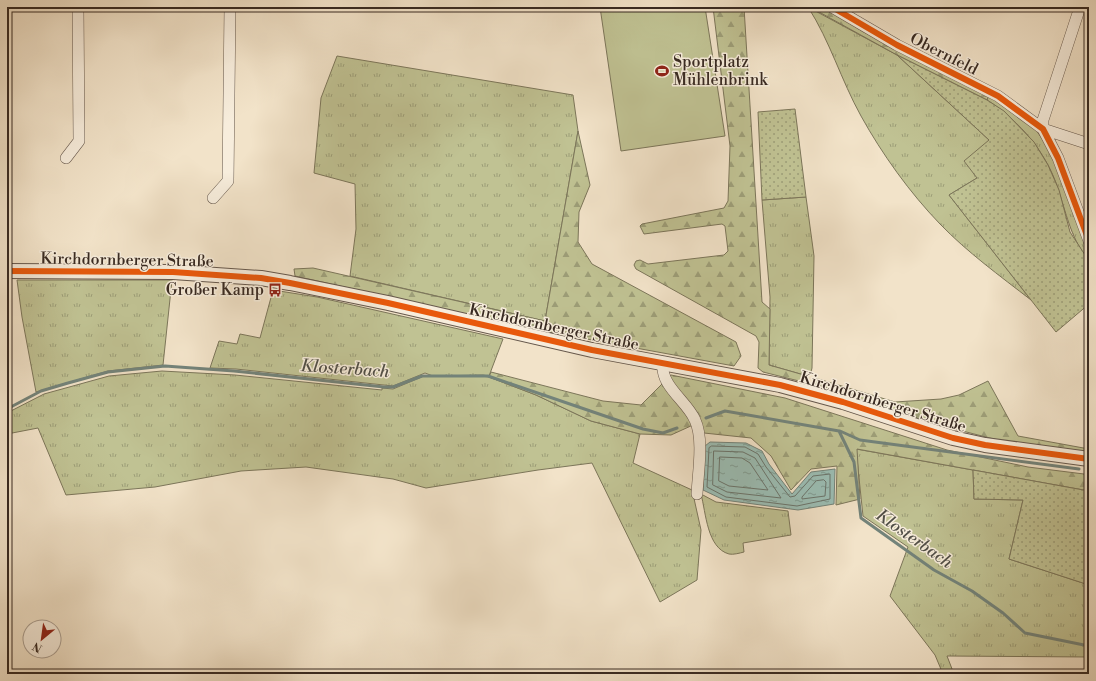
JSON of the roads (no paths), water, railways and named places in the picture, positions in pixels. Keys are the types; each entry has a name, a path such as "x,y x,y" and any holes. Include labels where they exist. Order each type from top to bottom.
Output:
{"street":[{"path":"66,158 79,141 78,7"},
{"path":"213,198 228,181 230,7"},
{"name":"Obernfeld","path":"832,7 897,45 998,96 1043,129 1089,144"},
{"path":"1080,7 1043,120 1043,129 1058,158 1089,241"},
{"name":"Kirchdornberger Straße","path":"7,270 173,272 261,278 388,303 592,350 780,385 843,402 953,438 978,444 1018,451 1089,459"},
{"path":"663,363 663,376 696,421 699,435 697,494"}],"water":[{"path":"710,442 746,443 762,451 769,464 792,494 811,472 835,469 834,504 798,510 724,500 703,490 705,446"}],"waterway":[{"name":"Klosterbach","path":"7,409 41,391 108,372 165,366 234,371 384,387 393,387 422,376 488,376 643,429 663,433 677,428"},
{"name":"Klosterbach","path":"706,418 725,411 839,431 854,462 861,518 934,570 972,591 1003,613 1025,633 1089,646"},
{"path":"840,431 860,440 1079,469"}],"place":[{"name":"Sportplatz Mühlenbrink","path":"662,71"},
{"name":"Großer Kamp","path":"275,290"}]}
